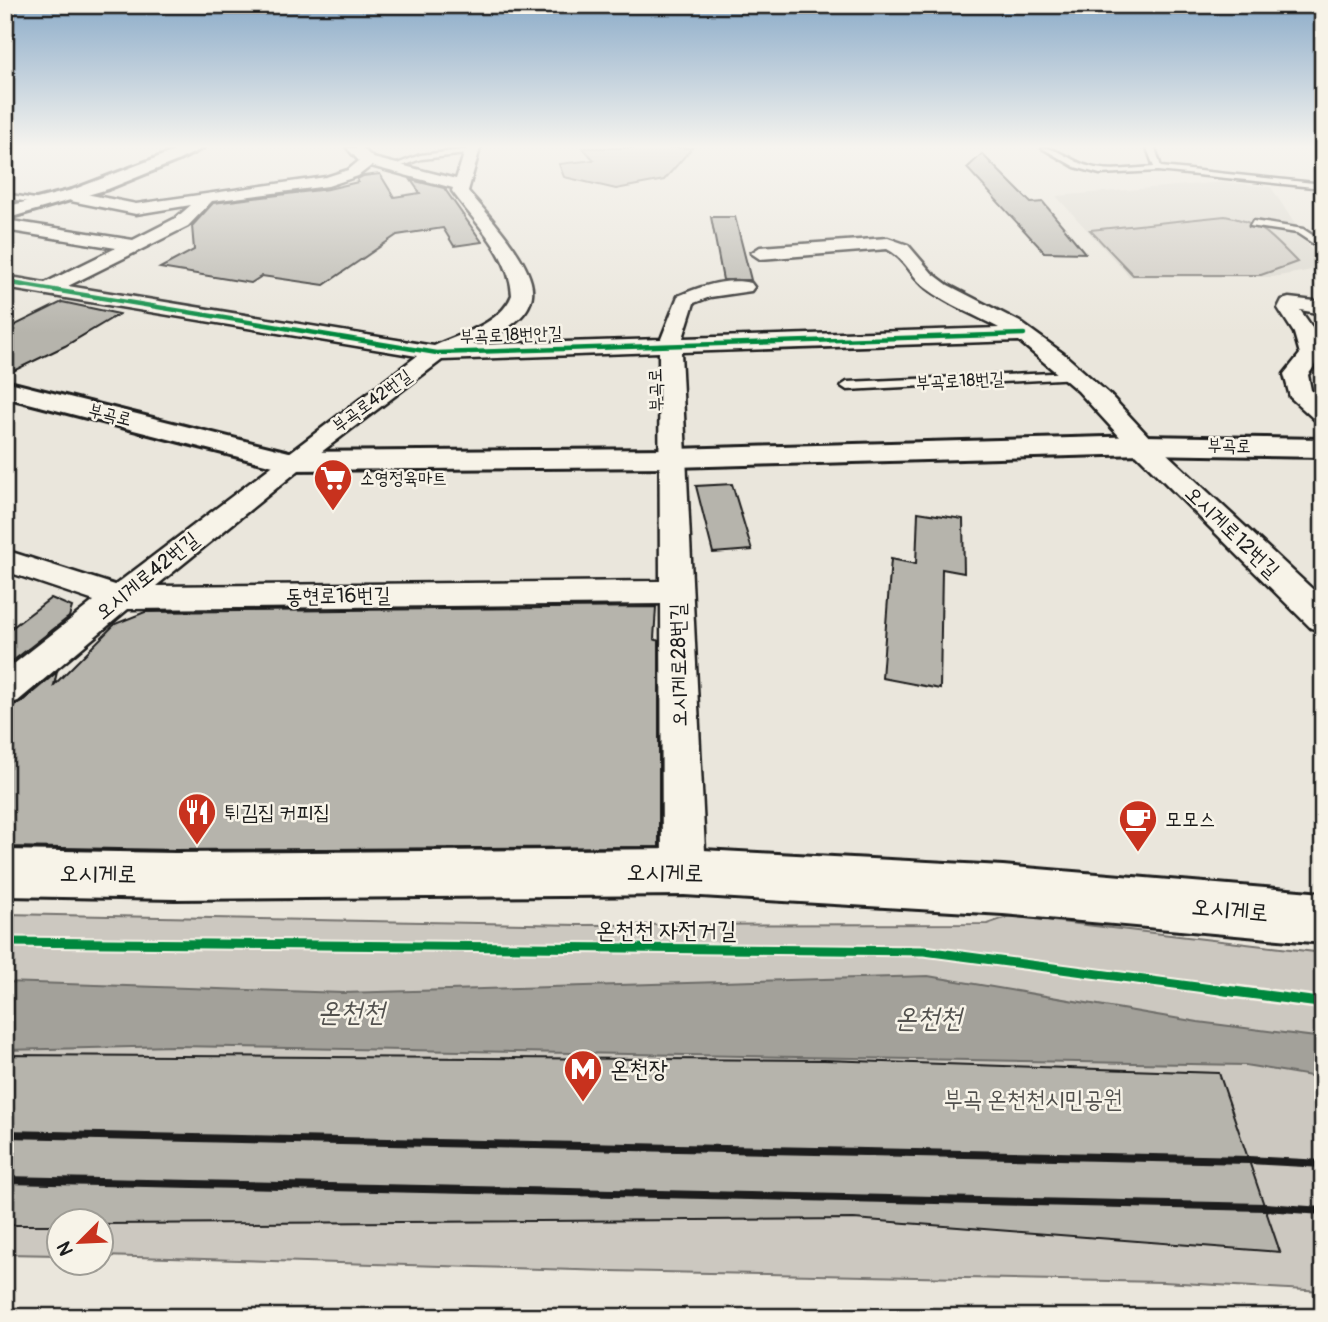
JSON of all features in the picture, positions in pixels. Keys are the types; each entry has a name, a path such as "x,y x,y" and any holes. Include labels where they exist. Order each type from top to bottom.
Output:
{"main road":[{"name":"부곡로","path":"5,388 289,461 674,458 1142,445 1323,448"},
{"name":"오시게로","path":"6,874 175,876 684,872 1003,890 1323,918"}],"street":[{"path":"48,289 181,222 194,210"},
{"name":"부곡로42번길","path":"289,461 437,353 491,328 511,314 522,296 520,278 474,210"},
{"path":"5,225 133,245"},
{"path":"760,253 793,252 828,246 895,245 902,248 932,283 1024,334 1074,376 1142,445"},
{"name":"부곡로18번안길","path":"5,282 437,353 1024,334"},
{"name":"부곡로","path":"674,458 670,345 685,300 706,291 744,288"},
{"path":"1323,308 1295,304 1289,304 1288,308 1306,335 1310,350 1309,361 1296,374 1299,392 1323,414"},
{"name":"오시게로12번길","path":"1142,445 1323,619"},
{"name":"오시게로28번길","path":"674,458 684,872"},
{"name":"오시게로42번길","path":"5,691 289,461"},
{"name":"동현로16번길","path":"5,560 120,598 677,592"}],"lane":[{"path":"1254,224 1304,232 1312,235 1323,247"},
{"name":"부곡로18번길","path":"847,386 1074,376"}],"shaded area":[{"path":"1069,210 1286,210 1323,268 1273,277 1130,277"}],"green space":[{"path":"1225,216 1249,222 1266,232 1297,262 1261,275 1133,275 1090,230"},
{"name":"부곡 온천천시민공원","path":"5,914 578,925 987,924 1010,916 1323,953 1323,1291 1163,1282 610,1271 116,1256 116,1206 46,1206 46,1255 5,1254"}],"water":[{"name":"온천천","path":"928,976 1198,1022 1323,1038 1323,1078 1245,1065 175,1046 5,1050 5,982 343,993"}],"building":[{"path":"207,210 459,210 482,242 454,246 443,228 397,235 324,285 262,276 251,283 160,268 194,250 192,226"},
{"path":"1005,210 1049,210 1085,253 1044,252"},
{"path":"711,217 735,217 751,280 723,280"},
{"path":"62,302 119,314 65,346 5,375 5,330"},
{"path":"732,484 752,550 713,553 696,486"},
{"path":"918,512 963,519 964,573 942,569 940,689 882,678 891,559 916,564"},
{"path":"51,598 72,607 69,617 5,667 5,633"},
{"path":"656,607 654,639 659,641 659,847 175,850 5,847 5,707 20,703 57,672 54,685 115,624 145,612"},
{"path":"5,1055 824,1060 1219,1073 1280,1252 854,1219 116,1224 116,1206 46,1206 46,1225 5,1225"}],"railway":[{"path":"5,1134 1249,1160 1323,1164"},
{"path":"5,1180 1265,1207 1323,1211"}],"cycle path":[{"path":"5,282 437,353 1024,334"},
{"name":"온천천 자전거길","path":"5,942 924,951 1323,1003"}],"place":[{"name":"소영정육마트","path":"333,512"},
{"name":"튀김집 커피집","path":"197,846"},
{"name":"모모스","path":"1138,853"},
{"name":"온천장","path":"583,1103"}]}
